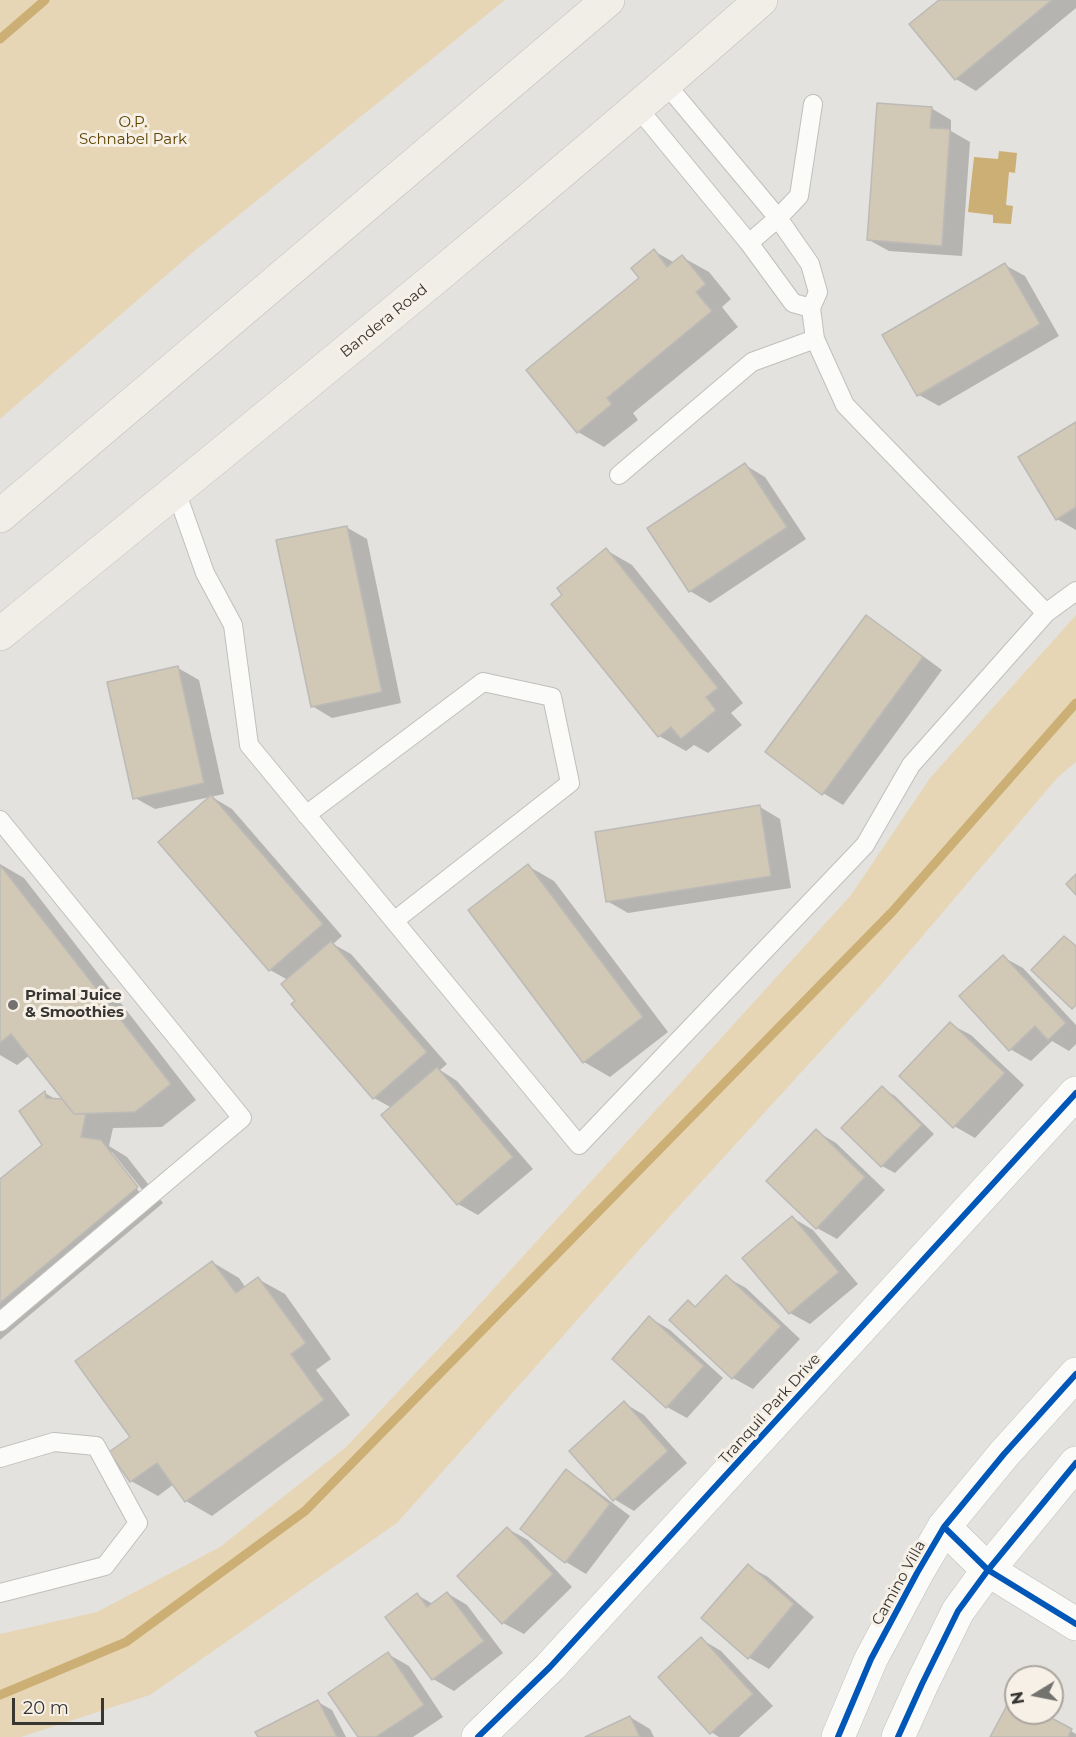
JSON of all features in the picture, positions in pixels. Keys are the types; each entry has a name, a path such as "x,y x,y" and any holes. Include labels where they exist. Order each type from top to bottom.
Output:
{"main road":[{"path":"0,516 608,0"},
{"name":"Bandera Road","path":"0,634 435,280 666,84 761,0"}],"street":[{"name":"Tranquil Park Drive","path":"478,1737 550,1667 1076,1093"},
{"name":"Camino Villa","path":"838,1737 871,1659 917,1573 945,1527 1004,1454 1076,1374"},
{"path":"898,1737 958,1611 988,1570 1076,1463"},
{"path":"945,1527 988,1570 1076,1624"}],"lane":[{"path":"666,84 778,218 810,264 818,292 812,308 815,339 845,405 1046,613"},
{"path":"749,243 799,196 813,104"},
{"path":"638,108 749,243 793,303 812,308"},
{"path":"619,475 752,362 815,339"},
{"path":"176,491 203,569 233,625 249,745 579,1145 865,845 911,765 1046,613 1076,591"},
{"path":"306,815 483,682 552,697 570,783 394,921"},
{"path":"0,1322 242,1118 1,822"},
{"path":"0,1458 54,1442 96,1446 138,1522 105,1566 0,1593"}],"green space":[{"name":"O.P. Schnabel Park","path":"0,0 505,0 192,253 0,419"},
{"path":"1076,615 1076,762 1058,777 880,986 640,1249 397,1523 150,1695 21,1737 0,1737 0,1634 97,1612 220,1547 346,1447 457,1329 851,895 930,778"}],"shaded area":[{"path":"999,151 1017,153 1015,173 1009,172 1006,205 1013,206 1011,224 993,223 993,215 968,212 974,157 998,159"}],"building":[{"path":"939,0 1052,0 955,80 909,24"},
{"path":"877,103 932,107 930,128 950,129 942,246 867,240"},
{"path":"654,249 667,267 682,255 706,284 696,292 712,311 607,398 612,404 577,433 526,370 639,278 631,268"},
{"path":"1005,263 1040,324 917,396 882,335"},
{"path":"1076,422 1076,507 1056,520 1018,457"},
{"path":"745,463 787,527 689,592 647,528"},
{"path":"347,526 382,692 311,707 276,540"},
{"path":"606,548 718,688 706,697 716,710 681,739 671,727 658,737 551,604 562,595 557,588"},
{"path":"866,615 923,657 822,795 765,752"},
{"path":"178,666 204,783 133,799 107,682"},
{"path":"211,795 323,924 269,971 158,842"},
{"path":"760,805 771,876 606,902 595,832"},
{"path":"528,864 643,1017 583,1063 468,910"},
{"path":"0,865 171,1084 135,1112 74,1114 11,1034 0,1043"},
{"path":"1076,874 1076,895 1066,884"},
{"path":"1064,936 1076,946 1076,1005 1072,1009 1031,970"},
{"path":"331,941 427,1052 373,1099 291,1004 295,1001 281,984"},
{"path":"1003,955 1066,1023 1048,1040 1035,1026 1009,1051 959,996"},
{"path":"950,1022 1005,1073 953,1128 899,1076"},
{"path":"437,1067 513,1157 457,1205 381,1115"},
{"path":"882,1086 922,1125 881,1167 841,1128"},
{"path":"45,1091 46,1098 62,1099 74,1114 86,1114 81,1137 101,1140 138,1187 0,1303 0,1179 42,1145 19,1111"},
{"path":"816,1129 865,1177 816,1229 766,1181"},
{"path":"792,1216 839,1272 789,1314 742,1258"},
{"path":"212,1261 236,1293 258,1277 306,1343 291,1354 324,1400 185,1502 157,1463 130,1482 109,1452 130,1437 75,1361"},
{"path":"726,1275 781,1326 732,1379 669,1320 688,1300 695,1307"},
{"path":"649,1316 704,1366 666,1408 612,1359"},
{"path":"624,1401 668,1451 613,1501 569,1451"},
{"path":"566,1469 610,1504 565,1563 520,1529"},
{"path":"507,1527 553,1574 502,1624 457,1576"},
{"path":"748,1564 794,1604 748,1659 701,1618"},
{"path":"447,1592 484,1641 432,1680 385,1617 417,1593 427,1607"},
{"path":"701,1637 753,1694 710,1734 658,1677"},
{"path":"388,1652 424,1705 376,1737 358,1737 328,1693"},
{"path":"318,1700 337,1737 258,1737 255,1732"},
{"path":"1004,1711 1004,1725 1064,1725 1072,1729 1068,1737 990,1737"},
{"path":"630,1716 640,1737 585,1737"}],"waterway":[{"path":"0,39 45,0"},
{"path":"0,1695 126,1642 305,1511 892,912 1076,703"}],"cycle path":[{"path":"478,1737 550,1667 1076,1093"},
{"path":"838,1737 871,1659 944,1527 1004,1454 1076,1374"},
{"path":"898,1737 958,1611 988,1570 1076,1463"},
{"path":"944,1527 988,1570 1076,1624"}],"place":[{"name":"Primal Juice & Smoothies","path":"13,1005"}]}
